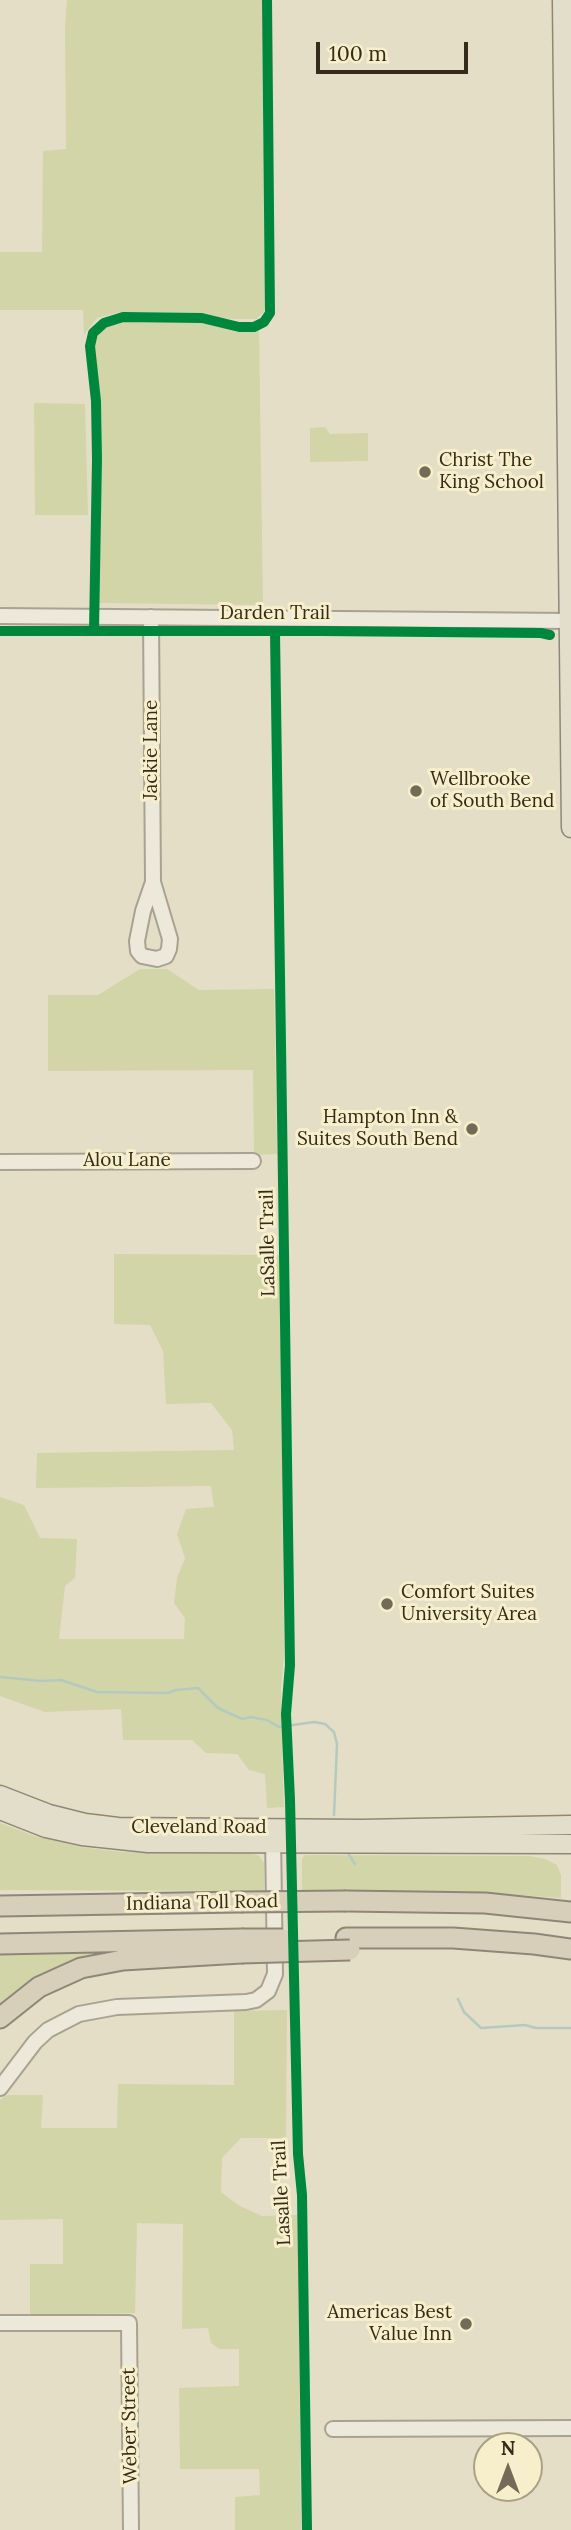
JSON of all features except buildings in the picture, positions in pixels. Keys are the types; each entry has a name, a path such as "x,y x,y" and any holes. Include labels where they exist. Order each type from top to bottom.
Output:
{"highway":[{"name":"Indiana Toll Road","path":"0,1906 429,1901 571,1912"},
{"name":"Indiana Toll Road","path":"0,1944 242,1946 453,1938 571,1949"},
{"path":"0,2018 39,1987 81,1968 124,1960 242,1946"}],"main road":[{"path":"562,0 567,143 571,828"},
{"name":"Cleveland Road","path":"0,1795 49,1814 85,1824 273,1836 571,1844"},
{"name":"Cleveland Road","path":"0,1810 46,1828 105,1840 148,1843 571,1825"}],"street":[{"path":"0,616 569,621"},
{"name":"Jackie Lane","path":"151,617 153,882 170,939 166,956 158,960 149,960 142,956 138,951 137,941 153,882"},
{"name":"Alou Lane","path":"0,1162 253,1160"},
{"path":"0,2088 35,2042 48,2030 79,2014 117,2007 246,2002 256,2000 268,1991 275,1974 273,1836"},
{"name":"Weber Street","path":"0,2323 129,2323 131,2530"},
{"path":"333,2429 571,2428"}],"green space":[{"path":"67,0 262,0 266,302 264,312 256,319 231,319 193,313 120,312 97,318 84,335 83,310 0,310 0,252 42,252 43,151 66,149"},
{"path":"122,321 206,323 236,332 259,330 263,605 99,603 102,450 101,401 94,348 96,339 105,326"},
{"path":"34,403 85,404 88,515 35,515"},
{"path":"325,427 330,434 368,433 368,461 310,462 310,428"},
{"path":"140,969 167,969 199,990 274,989 277,1154 254,1155 253,1070 48,1071 48,995 98,995"},
{"path":"114,1254 280,1255 284,1655 281,1689 284,1807 267,1808 265,1774 249,1770 237,1754 206,1753 192,1740 123,1740 121,1709 45,1712 0,1696 0,1497 24,1505 40,1538 77,1539 75,1578 65,1586 59,1639 184,1639 185,1618 174,1603 177,1578 185,1558 177,1534 186,1509 214,1507 211,1486 36,1488 37,1453 234,1450 232,1430 211,1403 166,1404 163,1351 150,1325 114,1324"},
{"path":"0,1823 35,1836 80,1847 122,1852 252,1853 259,1856 264,1863 264,1891 0,1890"},
{"path":"305,1855 529,1856 557,1865 561,1875 561,1898 479,1892 302,1890 302,1859"},
{"path":"120,1952 60,1965 20,1988 0,2006 0,1955"},
{"path":"287,2010 286,2138 241,2138 222,2158 221,2192 238,2205 262,2216 298,2215 301,2530 235,2530 235,2497 260,2495 259,2469 180,2469 179,2388 239,2386 239,2349 219,2349 211,2343 208,2328 182,2329 183,2224 137,2223 135,2313 30,2315 30,2264 63,2264 63,2219 0,2220 0,2100 5,2095 43,2095 41,2128 117,2128 118,2084 234,2085 234,2011"}],"waterway":[{"path":"0,1677 61,1680 97,1692 168,1693 198,1688 218,1708 242,1719 251,1717 267,1720 279,1727 314,1722 325,1724 334,1732 337,1744 334,1815"},
{"path":"348,1853 355,1864"},
{"path":"458,1999 464,2012 481,2028 525,2025 536,2028 571,2028"}],"cycle path":[{"path":"94,631 97,459 96,401 90,346 93,333 104,323 123,317 202,318 239,327 254,327 264,322 270,313 267,0"},
{"name":"Darden Trail","path":"0,631 321,631 550,635"},
{"name":"Darden Trail","path":"275,632 290,1665 286,1714 298,2154 302,2195 307,2530"}],"place":[{"name":"Christ The King School","path":"425,472"},
{"name":"Wellbrooke of South Bend","path":"416,791"},
{"name":"Hampton Inn & Suites South Bend","path":"472,1129"},
{"name":"Comfort Suites University Area","path":"387,1604"},
{"name":"Americas Best Value Inn","path":"466,2324"}]}
